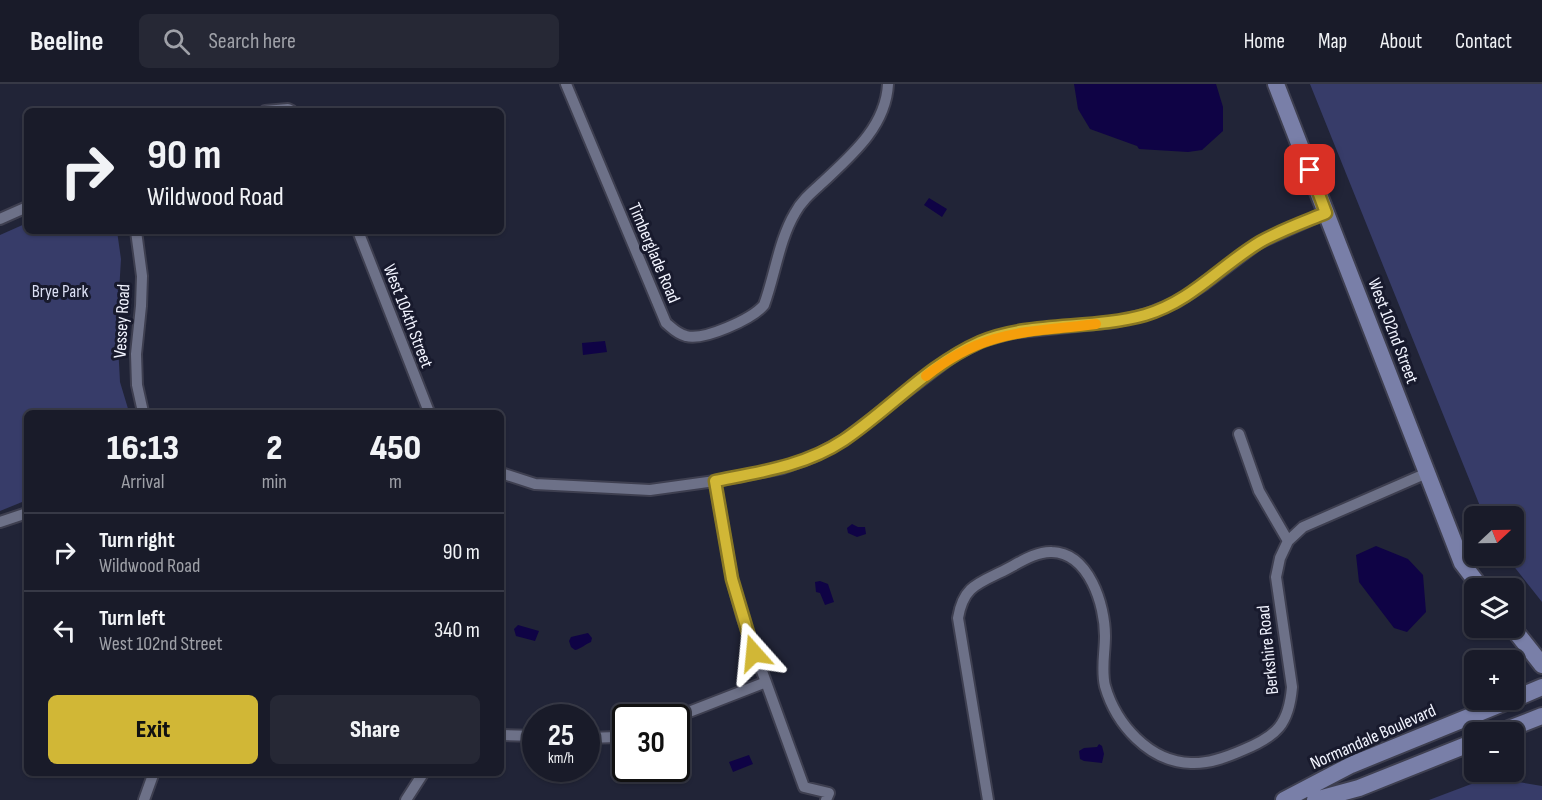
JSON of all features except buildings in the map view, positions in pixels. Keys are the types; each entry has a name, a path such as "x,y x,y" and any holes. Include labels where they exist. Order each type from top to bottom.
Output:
{"street":[{"name":"Timberglade Road","path":"566,84 666,323 676,332 687,336 700,336 757,314 764,305 786,230 795,212 807,195 862,143 874,127 883,111 888,84"},
{"name":"West 102nd Street","path":"1276,84 1462,563 1473,578"},
{"path":"0,219 24,208"},
{"path":"504,474 534,484 650,490 783,468 813,457 842,441 869,423 954,355 982,341 1022,332 1115,322 1146,314 1177,302 1259,243 1326,213"},
{"name":"Vessey Road","path":"136,234 141,276 141,306 136,354 137,385 143,410"},
{"name":"West 104th Street","path":"359,234 428,410"},
{"path":"1239,434 1259,491 1288,541 1303,527 1427,473"},
{"path":"715,481 732,579 754,653 804,787 827,797"},
{"path":"0,522 24,514"},
{"name":"Berkshire Road","path":"988,800 958,618 960,605 974,585 1038,554 1050,552 1064,554 1076,560 1095,590 1102,612 1105,635 1103,672 1105,685 1120,718 1149,750 1169,759 1190,764 1212,761 1244,750 1273,735 1284,722 1290,705 1292,687 1276,577 1280,558 1288,541"},
{"path":"1521,638 1542,665"},
{"path":"690,712 766,682"},
{"name":"Normandale Boulevard","path":"1524,694 1542,687"},
{"name":"Normandale Boulevard","path":"1284,800 1351,765 1486,710"},
{"path":"1524,723 1542,716"},
{"path":"504,735 522,736"},
{"name":"Normandale Boulevard","path":"1316,800 1359,788 1464,746"},
{"path":"144,800 153,776"},
{"path":"406,800 421,776"}],"green space":[{"path":"1310,84 1542,84 1542,602 1514,566 1524,566 1524,506 1480,506"},
{"name":"Brye Park","path":"24,224 24,234 117,234 121,259 117,325 120,382 128,410 24,410 24,501 0,511 0,235"},
{"path":"1519,782 1542,786 1542,800 1429,800 1474,783"}],"shaded area":[{"path":"1074,84 1216,84 1223,107 1223,131 1202,150 1188,152 1139,149 1137,146 1090,129 1078,109"},
{"path":"929,198 947,209 942,217 924,205"},
{"path":"605,341 607,352 583,355 582,343"},
{"path":"852,524 865,527 866,534 857,537 848,533 847,528"},
{"path":"1376,546 1408,559 1423,575 1426,612 1407,632 1394,628 1359,582 1356,555"},
{"path":"815,582 828,584 834,602 825,605 820,593 816,592"},
{"path":"518,625 539,631 535,641 516,636 514,629"},
{"path":"588,633 592,638 591,642 575,650 571,647 569,641 571,637"},
{"path":"1099,744 1104,754 1102,763 1080,759 1079,751 1084,748 1097,747"},
{"path":"749,755 753,764 733,772 729,762"}],"slow traffic":[{"path":"926,376 954,355 982,341 1012,333 1096,324"}],"route":[{"path":"754,653 732,579 715,481 783,468 813,457 869,423 954,355 982,341 1012,333 1115,322 1146,314 1177,302 1259,243 1326,213 1310,170"}]}
